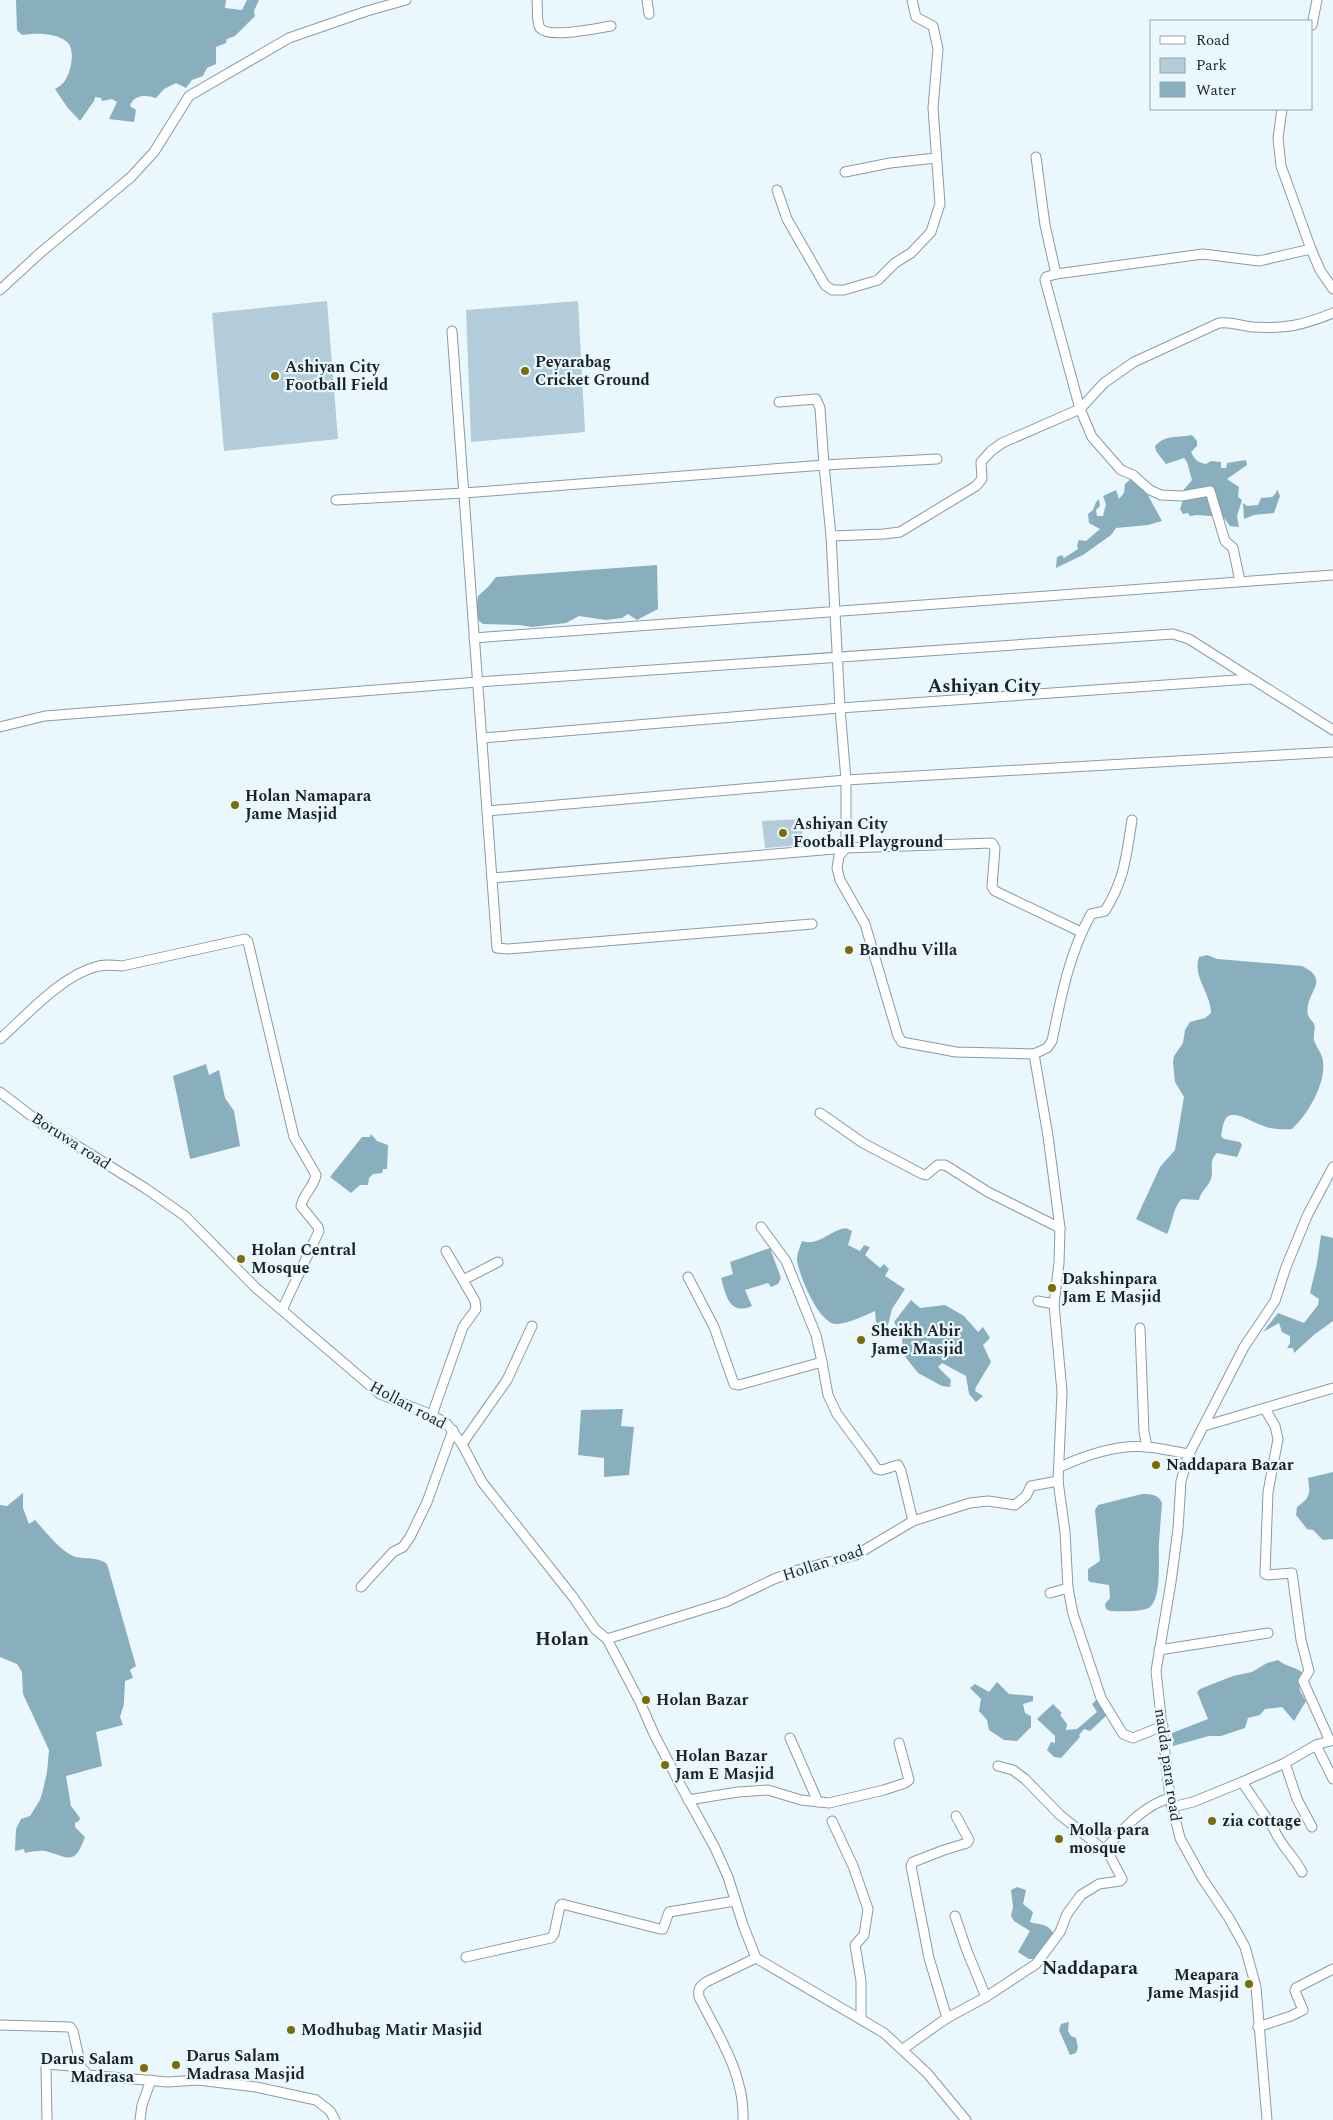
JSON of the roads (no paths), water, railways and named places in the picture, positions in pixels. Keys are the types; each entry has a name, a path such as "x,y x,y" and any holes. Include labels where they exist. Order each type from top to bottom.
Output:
{"street":[{"path":"0,290 39,254 131,178 154,152 189,96 289,38 367,11 406,0"},
{"path":"537,0 539,25 541,29 546,31 571,33 611,26"},
{"path":"647,0 649,14"},
{"path":"777,190 787,219 825,285 832,290 844,290 878,280 895,263 911,253 931,232 940,204 933,108 938,49 933,26 916,17 912,0"},
{"path":"1313,21 1318,0"},
{"path":"1282,110 1278,138 1281,166 1311,249 1320,270 1333,289"},
{"path":"1036,156 1045,225 1056,274"},
{"path":"845,172 890,163 936,158"},
{"path":"1240,581 1233,548 1226,541 1210,491 1182,496 1161,495 1150,490 1133,475 1121,470 1092,437 1080,409 1045,280 1046,277 1056,274 1203,254 1259,260 1311,249"},
{"path":"831,536 900,532 980,483 982,479 980,466 991,451 1002,443 1080,409 1104,383 1134,362 1219,323 1227,322 1252,327 1296,327 1333,313"},
{"path":"452,331 497,948 812,924"},
{"path":"779,402 816,400 820,408 831,536 834,611 846,780 846,848 839,856 837,868 838,874 865,924 902,1042 956,1052 1034,1054 1047,1048 1052,1041 1065,980 1081,932 1091,914 1104,911 1115,894 1124,872 1132,820"},
{"path":"336,500 464,493 824,465 937,459"},
{"path":"474,638 1333,575"},
{"path":"0,727 44,716 478,682 1173,634 1189,639 1333,730"},
{"path":"482,738 840,708 1250,679"},
{"path":"487,811 846,780 1333,752"},
{"path":"492,878 846,848 992,843 995,848 992,887 1081,932"},
{"path":"0,1039 64,983 81,972 96,966 122,966 246,940 294,1137 316,1175 314,1182 302,1200 301,1206 318,1227 318,1231 282,1310"},
{"path":"1034,1054 1048,1136 1060,1228 1059,1263 1054,1304 1062,1392 1058,1481 1065,1532 1068,1588 1073,1614 1101,1698 1123,1734 1133,1738 1163,1726"},
{"name":"Boruwa road","path":"0,1092 42,1124 145,1188"},
{"path":"820,1113 864,1143 926,1176 938,1165 945,1165 988,1192 1060,1228"},
{"name":"nadda para road","path":"1267,2120 1256,1988 1245,1947 1180,1838 1171,1802 1156,1671 1172,1582 1181,1481 1189,1454 1244,1347 1275,1301 1286,1267 1308,1214 1333,1167"},
{"name":"Hollan road","path":"145,1188 185,1216 256,1288 353,1373 380,1394 432,1414 453,1430 482,1482 573,1597 595,1629 607,1639 634,1689 654,1734 688,1800 715,1848 728,1877 756,1958"},
{"path":"761,1227 786,1262 816,1335 828,1395 837,1414 877,1468 882,1470 898,1465 914,1521"},
{"path":"432,1414 463,1327 476,1309 475,1301 446,1251"},
{"path":"463,1280 498,1262"},
{"path":"688,1277 714,1327 734,1384 739,1385 822,1362"},
{"path":"1038,1301 1054,1304"},
{"path":"462,1444 507,1380 532,1326"},
{"path":"1140,1328 1144,1432 1147,1447"},
{"path":"1204,1426 1333,1388"},
{"path":"1104,1850 1139,1814 1156,1802 1193,1802 1285,1763 1316,1745 1331,1741 1303,1681 1309,1671 1301,1640 1292,1573 1265,1574 1268,1492 1278,1439 1266,1409"},
{"path":"361,1587 392,1552 403,1547 410,1537 427,1502 453,1430"},
{"path":"1060,1467 1084,1456 1130,1447 1147,1447 1189,1454"},
{"name":"Hollan road","path":"607,1639 726,1602 774,1579 798,1570 856,1555 914,1521 970,1503 988,1501 1015,1505 1026,1496 1031,1486 1058,1481"},
{"path":"1050,1594 1068,1588"},
{"path":"1159,1650 1268,1633"},
{"path":"790,1738 818,1802"},
{"path":"688,1800 738,1792 768,1790 801,1800 830,1803 905,1783 909,1780 900,1743"},
{"path":"1316,1745 1333,1779"},
{"path":"1285,1763 1297,1799 1312,1827"},
{"path":"903,2049 947,2018 986,1997 1036,1964 1060,1932 1067,1914 1081,1895 1099,1884 1120,1881 1122,1879 1110,1856 1060,1815 1025,1778 1013,1770 998,1766"},
{"path":"1242,1782 1274,1829 1277,1837 1291,1852 1302,1872"},
{"path":"947,2018 929,1958 911,1866 913,1862 967,1843 969,1840 956,1816"},
{"path":"832,1822 853,1866 868,1909 864,1935 855,1945 861,1981 861,2019"},
{"path":"466,1957 551,1938 554,1934 562,1904 663,1929 669,1912 735,1901"},
{"path":"955,1916 986,1997"},
{"path":"743,2120 744,2103 737,2074 699,1998 698,1991 706,1982 756,1958 884,2034 903,2049 942,2090 966,2120"},
{"path":"1258,2027 1303,2010 1295,1991 1296,1988 1333,1969"},
{"path":"0,2025 70,2027 73,2032 80,2067 88,2075 151,2080 198,2080 236,2084 316,2100 330,2111 335,2120"},
{"path":"47,2120 46,2067 48,2064 80,2067"},
{"path":"140,2120 142,2105 151,2080"},
{"path":"955,2108 957,2120"}],"water":[{"path":"16,0 226,0 225,8 242,10 247,0 259,0 254,11 255,16 235,36 227,39 226,43 216,47 216,64 207,68 203,76 192,80 186,88 176,83 164,89 156,98 144,96 134,99 130,106 136,110 134,122 109,119 117,102 112,99 102,101 101,98 95,97 80,121 67,107 55,89 63,83 69,73 72,62 70,46 57,36 22,35 17,30"},
{"path":"1192,435 1197,441 1197,446 1191,452 1195,459 1200,462 1206,464 1211,461 1221,462 1221,468 1226,468 1227,463 1246,460 1247,465 1227,479 1239,487 1238,497 1242,500 1237,516 1239,527 1230,526 1223,517 1190,516 1188,513 1183,514 1180,509 1183,500 1181,493 1192,480 1187,462 1184,458 1166,464 1156,451 1155,446 1168,438"},
{"path":"1133,477 1144,488 1162,521 1148,525 1116,528 1111,535 1083,555 1056,568 1057,557 1062,555 1064,558 1078,549 1079,540 1086,541 1100,529 1089,523 1088,514 1093,510 1096,502 1099,499 1100,506 1096,510 1097,516 1103,516 1106,504 1103,496 1116,490 1119,499 1124,493 1125,484"},
{"path":"1277,489 1280,496 1274,513 1254,515 1244,519 1243,503 1247,506 1258,505 1261,498 1272,497"},
{"path":"657,565 658,609 637,620 628,614 622,618 606,620 579,616 566,623 532,627 483,624 477,615 478,596 496,577"},
{"path":"1207,955 1217,959 1302,966 1311,972 1316,982 1309,1000 1308,1015 1315,1026 1314,1040 1323,1061 1322,1079 1310,1107 1292,1129 1268,1127 1235,1115 1227,1117 1221,1136 1224,1139 1240,1142 1242,1145 1237,1157 1217,1153 1214,1156 1211,1179 1199,1200 1182,1199 1179,1202 1167,1234 1136,1219 1160,1167 1175,1150 1184,1097 1175,1082 1173,1062 1174,1056 1183,1043 1185,1030 1190,1022 1205,1018 1211,1013 1198,971 1199,957"},
{"path":"206,1064 209,1075 219,1070 225,1098 234,1111 240,1146 190,1159 173,1076"},
{"path":"371,1134 377,1141 388,1145 387,1169 383,1169 382,1173 373,1174 369,1178 368,1185 360,1185 351,1193 330,1177 362,1137 370,1137"},
{"path":"846,1228 852,1231 848,1245 860,1251 864,1245 870,1247 865,1255 880,1268 884,1264 889,1269 885,1276 905,1289 892,1309 888,1325 881,1328 876,1322 875,1311 845,1323 835,1324 829,1321 816,1307 801,1276 797,1260 802,1241 813,1242"},
{"path":"1321,1235 1333,1238 1333,1321 1294,1353 1293,1348 1287,1348 1290,1343 1290,1336 1282,1332 1279,1323 1263,1332 1278,1313 1304,1323 1318,1305 1319,1299 1310,1293"},
{"path":"770,1248 781,1278 778,1284 771,1287 768,1283 745,1290 752,1306 738,1308 733,1306 727,1297 721,1278 733,1274 730,1262"},
{"path":"911,1300 920,1308 945,1305 964,1316 978,1332 983,1327 990,1338 983,1345 991,1362 976,1387 975,1391 983,1396 976,1402 969,1394 966,1376 942,1363 938,1367 951,1380 950,1387 942,1386 918,1373 903,1354 902,1336 894,1322"},
{"path":"623,1409 621,1426 634,1427 629,1475 604,1477 604,1458 578,1455 581,1410"},
{"path":"1333,1472 1333,1539 1323,1540 1313,1530 1307,1529 1296,1515 1297,1507 1307,1498 1308,1478"},
{"path":"23,1493 23,1508 29,1524 35,1520 58,1545 73,1556 95,1559 107,1564 136,1666 130,1670 133,1678 125,1681 124,1704 120,1717 123,1725 96,1732 102,1766 66,1776 71,1806 80,1818 75,1823 75,1827 85,1837 77,1853 70,1857 45,1851 25,1853 24,1849 15,1851 16,1829 21,1819 30,1816 40,1800 47,1772 49,1750 23,1694 22,1672 17,1664 0,1657 0,1505 7,1506"},
{"path":"1142,1494 1156,1496 1162,1503 1157,1593 1151,1606 1143,1610 1110,1611 1106,1609 1105,1604 1110,1598 1109,1585 1088,1580 1088,1569 1100,1561 1095,1510 1098,1505"},
{"path":"1278,1660 1305,1675 1299,1683 1300,1691 1306,1701 1294,1721 1282,1707 1265,1709 1260,1715 1248,1718 1245,1728 1221,1736 1209,1736 1173,1746 1172,1733 1208,1719 1197,1692 1200,1689 1233,1676 1252,1672 1267,1663"},
{"path":"997,1682 1009,1694 1033,1696 1033,1701 1023,1704 1025,1713 1031,1716 1031,1727 1017,1741 1004,1740 989,1730 987,1720 979,1711 981,1699 970,1688 975,1684 989,1692"},
{"path":"1097,1699 1106,1716 1090,1731 1084,1729 1079,1735 1080,1737 1061,1758 1054,1757 1047,1750 1051,1742 1055,1743 1055,1736 1037,1719 1053,1704 1062,1713 1060,1715 1067,1724 1066,1730 1077,1729 1097,1712 1092,1704"},
{"path":"1017,1887 1026,1890 1023,1904 1033,1912 1030,1922 1046,1926 1053,1933 1043,1950 1033,1959 1029,1959 1018,1952 1030,1931 1014,1921 1011,1916 1013,1907 1011,1890"},
{"path":"1069,2022 1068,2031 1071,2036 1076,2038 1078,2048 1076,2053 1070,2055 1059,2030 1061,2024"}],"place":[{"name":"Peyarabag Cricket Ground","path":"525,371"},
{"name":"Ashiyan City Football Field","path":"275,376"},
{"name":"Holan Namapara Jame Masjid","path":"235,805"},
{"name":"Ashiyan City Football Playground","path":"783,833"},
{"name":"Bandhu Villa","path":"849,950"},
{"name":"Holan Central Mosque","path":"241,1259"},
{"name":"Dakshinpara Jam E Masjid","path":"1052,1288"},
{"name":"Sheikh Abir Jame Masjid","path":"861,1340"},
{"name":"Naddapara Bazar","path":"1156,1465"},
{"name":"Holan Bazar","path":"646,1700"},
{"name":"Holan Bazar Jam E Masjid","path":"665,1765"},
{"name":"zia cottage","path":"1212,1821"},
{"name":"Molla para mosque","path":"1059,1839"},
{"name":"Meapara Jame Masjid","path":"1249,1984"},
{"name":"Modhubag Matir Masjid","path":"291,2030"},
{"name":"Darus Salam Madrasa Masjid","path":"176,2065"},
{"name":"Darus Salam Madrasa","path":"144,2068"}],"district":[{"name":"Ashiyan City","path":"984,686"},
{"name":"Holan","path":"562,1639"},
{"name":"Naddapara","path":"1090,1968"}]}
